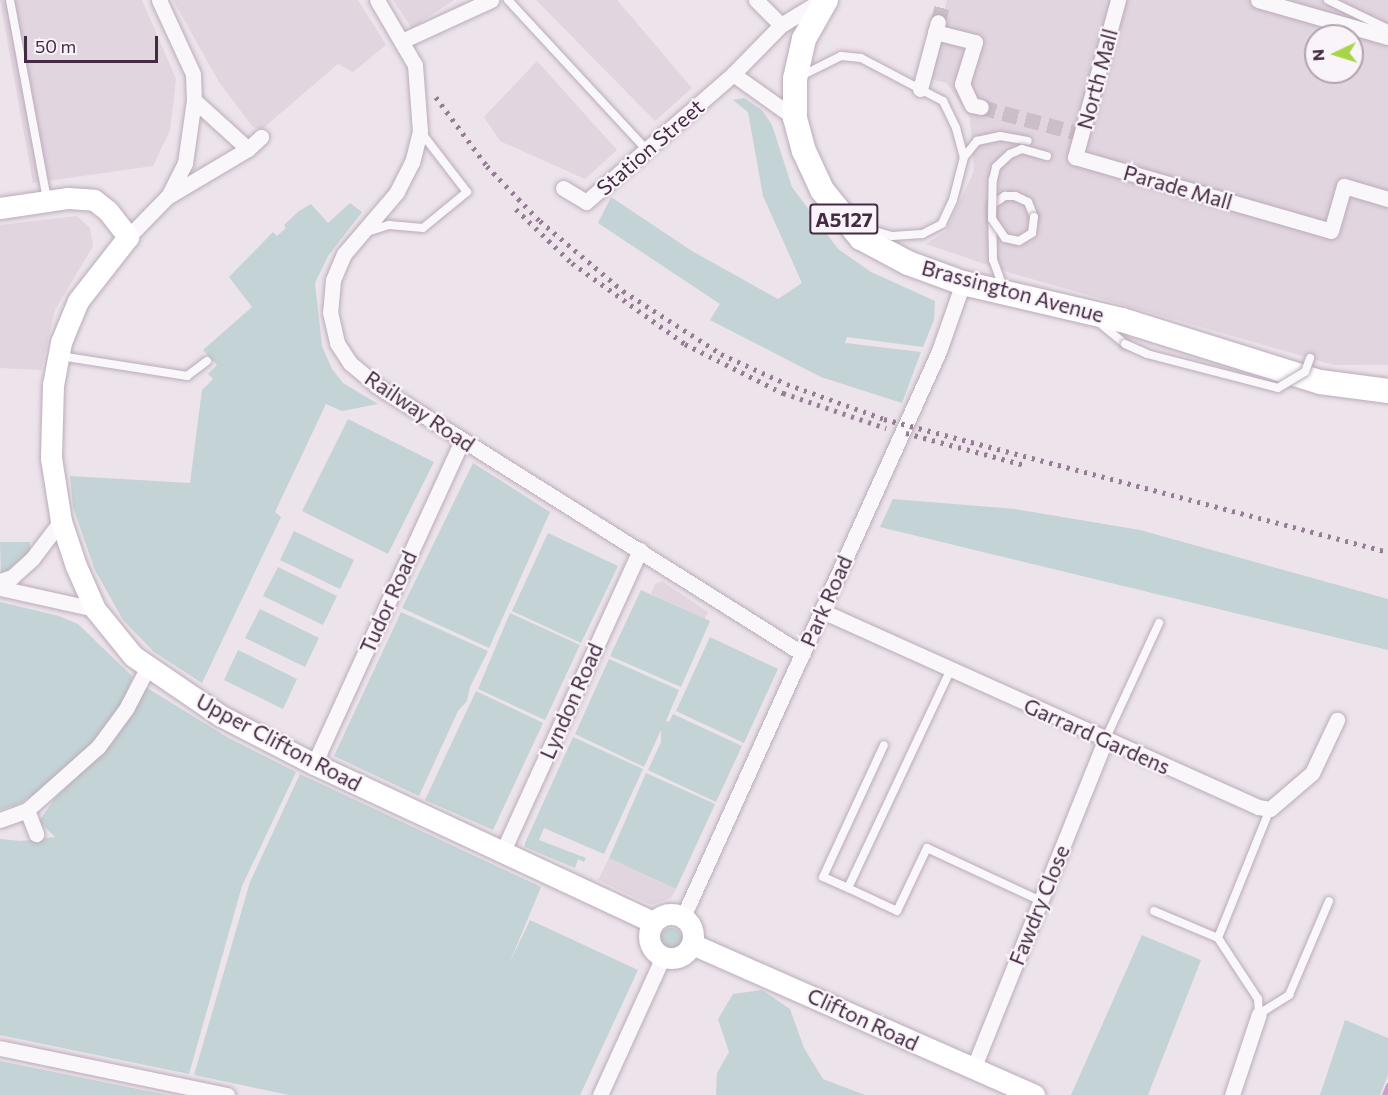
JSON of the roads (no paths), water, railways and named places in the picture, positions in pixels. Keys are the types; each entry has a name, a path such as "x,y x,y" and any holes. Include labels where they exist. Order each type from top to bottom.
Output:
{"main road":[{"name":"Brassington Avenue","path":"824,0 804,39 795,80 795,118 812,170 849,225 889,254 963,283 1061,305 1210,345 1249,362 1320,382 1388,391"}],"street":[{"path":"159,0 193,74 194,100 185,163 167,197"},
{"name":"Railway Road","path":"377,0 404,40 418,84 420,131 412,162 397,192 380,216 344,254 333,280 330,312 337,343 350,363 377,386 803,654"},
{"path":"404,40 489,0"},
{"path":"756,0 781,25"},
{"name":"Station Street","path":"563,188 586,202 733,74 781,25 824,0"},
{"name":"North Mall","path":"1075,157 1118,0"},
{"path":"1258,0 1312,6 1388,37"},
{"path":"920,89 937,27 975,42 962,84 972,105 981,107"},
{"path":"733,74 795,118"},
{"path":"194,100 248,149"},
{"path":"0,208 48,201 94,200 108,211 128,237 167,197 248,149 261,137"},
{"name":"Parade Mall","path":"1075,157 1331,231 1344,186 1388,199"},
{"name":"Upper Clifton Road","path":"128,237 78,301 59,356 52,394 51,458 61,521 95,609 133,656 221,716 314,765 653,922"},
{"name":"Park Road","path":"683,917 939,351 963,283"},
{"name":"Tudor Road","path":"314,765 462,440"},
{"path":"0,581 12,577 32,559 61,521"},
{"name":"Lyndon Road","path":"502,853 640,550"},
{"path":"0,588 95,609"},
{"name":"Garrard Gardens","path":"822,611 1105,740 1270,809"},
{"path":"0,820 27,810 98,747 126,709 148,667"},
{"path":"1270,809 1317,767 1337,720"},
{"name":"Fawdry Close","path":"973,1069 1105,740"},
{"path":"27,810 36,834"},
{"path":"665,914 683,917 693,929 692,944 682,956 663,957 650,943 653,922 665,914"},
{"name":"Clifton Road","path":"692,944 1034,1095"},
{"path":"600,1095 663,957"},
{"path":"1232,1095 1259,1014"},
{"path":"0,1048 227,1095"}],"lane":[{"path":"10,0 48,201"},
{"path":"508,0 646,150"},
{"path":"1328,0 1388,29"},
{"path":"795,80 841,56 861,58 942,101 956,128 964,157"},
{"path":"360,235 389,225 423,228 467,192 420,131"},
{"path":"849,225 892,236 922,234 942,224 953,200 964,157 977,141 1000,136 1028,141"},
{"path":"1006,293 993,260 991,217 991,211 992,205 1005,196 1015,196 1028,202 1034,217 1032,233 1019,241 997,231 992,219 992,207 992,195 993,180 996,167 1002,159 1022,149 1047,156"},
{"path":"1061,305 1113,330 1125,344 1147,354 1278,388 1305,372 1310,358"},
{"path":"59,356 187,376 207,361"},
{"path":"1105,740 1159,623"},
{"path":"848,888 951,669"},
{"path":"884,745 823,877 897,911 927,848 1041,901"},
{"path":"1218,938 1270,809"},
{"path":"1154,911 1218,938 1258,999 1259,1014 1289,995 1329,901"}],"waterway":[{"path":"1384,1095 1388,1085"}],"tunnel":[{"path":"938,22 944,0"},
{"path":"981,107 1081,134"}],"railway":[{"path":"436,97 487,166 540,221 623,291 721,354 787,384 884,419 1388,552"},
{"path":"516,209 572,263 685,344 783,393 886,428"},
{"path":"906,433 1025,465"}]}
